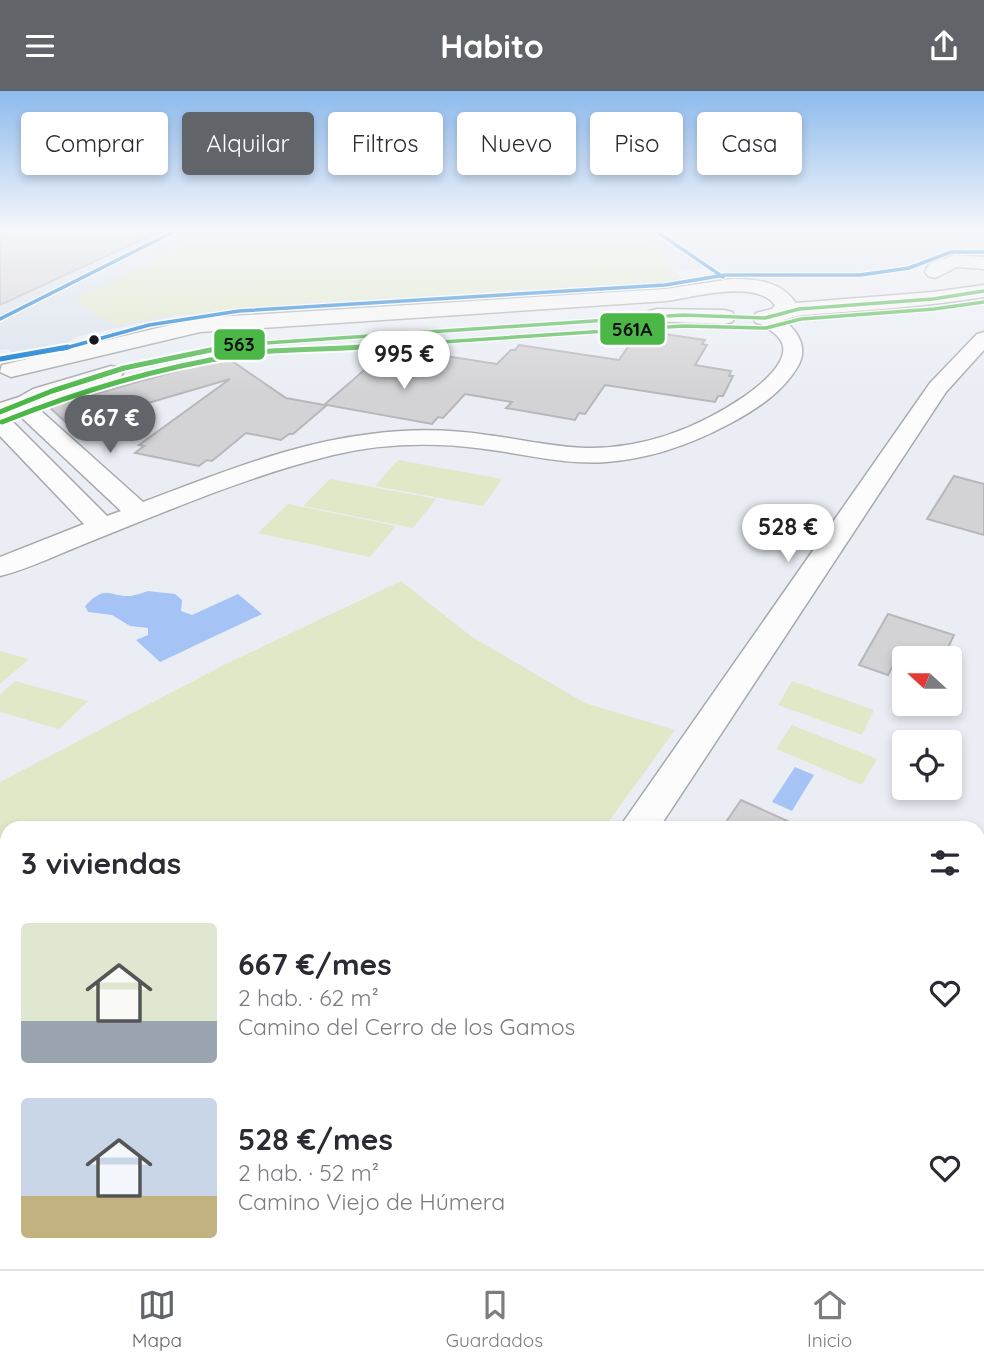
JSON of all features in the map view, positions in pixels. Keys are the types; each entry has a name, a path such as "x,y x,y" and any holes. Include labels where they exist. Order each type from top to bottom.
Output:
{"street":[{"path":"5,370 200,325 287,317 666,295 736,285 756,287 865,284"},
{"path":"953,284 984,291"},
{"path":"756,287 784,299 787,306 773,315"},
{"path":"702,289 694,294 692,301 701,309 724,317"},
{"path":"0,412 35,398 193,351 234,345 669,315 773,315 810,308 933,299 984,291"},
{"path":"0,567 292,457 343,445 396,440 470,440 577,455 627,453 657,447 692,435 745,407 779,377 791,361 795,350 791,338 773,315"},
{"path":"643,821 938,388 984,338"},
{"path":"5,370 31,372 44,379 45,388 35,398 29,412 139,513"},
{"path":"0,422 102,527"}],"shaded area":[{"path":"0,284 657,284 471,293 175,316 78,336 61,347 28,356 16,357 8,349 0,350"}],"green space":[{"path":"107,284 611,284 272,305 164,316 116,326 74,300"},
{"path":"398,460 502,479 483,506 375,486"},
{"path":"330,479 436,499 413,528 303,506"},
{"path":"288,504 396,526 370,557 258,533"},
{"path":"401,581 472,637 585,703 675,730 609,821 0,821 0,782 224,665"},
{"path":"0,651 29,659 0,684"},
{"path":"15,681 88,701 59,729 0,712 0,695"},
{"path":"792,681 874,710 862,735 778,705"},
{"path":"792,725 877,759 862,785 776,749"}],"water":[{"path":"148,591 175,594 182,600 181,611 192,615 238,594 262,614 160,662 136,640 148,635 148,628 130,626 112,615 88,612 85,606 103,593 131,596"},
{"path":"795,767 814,775 792,811 772,802"}],"building":[{"path":"0,284 46,284 0,305"},
{"path":"644,331 705,340 702,344 707,345 695,365 731,371 729,376 733,376 723,396 718,396 715,402 605,385 585,414 579,413 575,420 506,408 512,402 465,394 443,418 438,417 432,424 327,405 293,434 281,440 246,433 212,461 207,460 199,466 135,453 144,446 139,445 230,379 70,426 49,407 226,357 286,398 324,405 384,353 394,348 497,364 519,345 619,360 636,335 641,336"},
{"path":"954,476 984,484 984,535 927,519"},
{"path":"888,614 954,635 949,646 892,646 892,667 888,675 859,665"},
{"path":"741,800 788,821 727,821"}],"transit line":[{"path":"0,319 70,284"},
{"path":"0,359 53,351 149,325 239,311 671,284"},
{"name":"563","path":"0,412 52,391 124,368 234,345 683,315 765,318 799,309 933,299 984,291"},
{"name":"561A","path":"2,422 56,400 127,378 235,355 683,326 766,328 801,319 934,309 984,302"}]}
